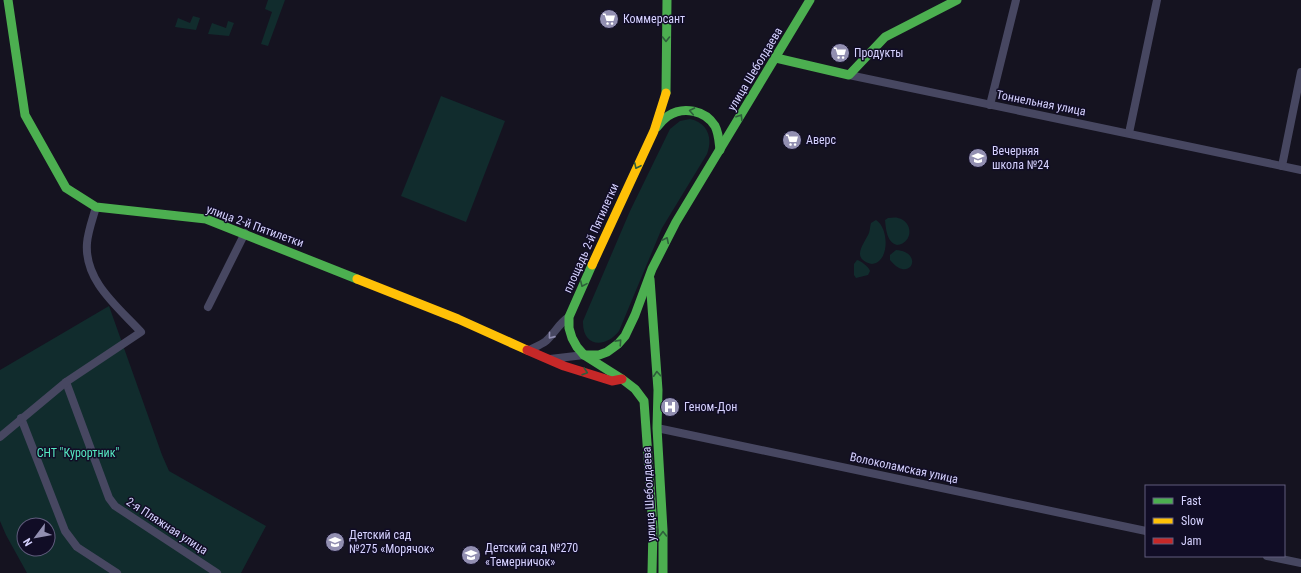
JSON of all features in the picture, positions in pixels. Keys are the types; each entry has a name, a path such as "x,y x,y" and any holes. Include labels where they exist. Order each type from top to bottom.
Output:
{"main road":[{"name":"улица 2-й Пятилетки","path":"8,0 24,115 66,188 96,207 206,218 458,319 564,366 612,381 622,379"},
{"name":"площадь 2-й Пятилетки","path":"646,422 644,401 635,389 584,355 574,343 568,326 569,317 615,213 654,131 666,95 667,0"},
{"name":"улица Шеболдаева","path":"720,150 810,0"},
{"path":"848,75 885,37 957,0"},
{"name":"Тоннельная улица","path":"776,58 848,75"},
{"name":"площадь 2-й Пятилетки","path":"654,131 669,115 686,109 695,111 704,114 715,127 718,134 720,150"},
{"path":"584,355 599,355 607,352 618,344 625,336 635,315 650,275 676,222 720,150"},
{"name":"улица Шеболдаева","path":"650,275 658,390 657,428 663,530 663,573"},
{"name":"улица Шеболдаева","path":"646,422 653,527 652,573"}],"street":[{"path":"990,105 1016,0"},
{"path":"1129,133 1157,0"},
{"path":"1282,166 1301,72"},
{"name":"Тоннельная улица","path":"848,75 1301,170"},
{"path":"0,437 66,382 141,332 100,288 88,261 87,242 96,207"},
{"path":"208,307 245,233"},
{"path":"529,350 540,346 562,322 569,317"},
{"path":"549,359 584,355"},
{"name":"2-я Пляжная улица","path":"66,382 109,498 115,506 217,573"},
{"path":"21,418 65,531 77,547 117,573"},
{"name":"Волоколамская улица","path":"657,428 1145,531"},
{"path":"1272,557 1301,563"}],"green space":[{"path":"268,0 285,0 268,46 261,44 272,12 265,9"},
{"path":"193,16 200,18 196,30 175,27 178,18 190,23"},
{"path":"228,21 234,23 229,36 208,34 212,23 226,28"},
{"path":"441,96 505,121 466,222 401,196"},
{"path":"690,119 701,124 708,132 709,148 707,154 662,228 619,331 607,341 601,343 590,340 586,336 583,321 630,211 670,129 680,121"},
{"path":"888,218 898,218 907,223 910,232 909,236 903,243 897,245 889,238 885,220"},
{"path":"876,220 883,230 886,244 882,257 878,262 872,264 865,262 862,259 860,251 869,233 871,223"},
{"path":"896,250 905,252 910,256 912,261 908,268 903,269 897,267 890,260 890,255"},
{"path":"857,260 868,268 870,271 868,275 856,278 854,275 854,264"},
{"name":"СНТ \"Курортник\"","path":"109,306 169,471 266,526 241,573 27,573 18,557 56,557 56,517 16,517 16,553 0,521 0,370"}],"traffic: fast":[{"path":"8,0 25,115 66,188 96,207 206,219 357,279"},
{"path":"666,93 667,0"},
{"path":"584,355 599,355 607,352 618,344 625,336 635,315 652,269 676,222 810,0"},
{"path":"776,58 849,75 885,37 957,0"},
{"path":"657,127 667,117 680,111 693,111 700,113 706,116 715,126 720,150"},
{"path":"592,265 569,317 569,328 572,338 584,355 622,379 635,389 644,401 653,527 652,573"},
{"path":"650,279 658,390 657,428 663,530 663,573"}],"traffic: slow":[{"path":"592,265 654,131 666,93"},
{"path":"357,279 458,319 527,350"}],"traffic: jam":[{"path":"527,350 564,366 612,381 622,379"}],"place":[{"name":"Коммерсант","path":"609,19"},
{"name":"Продукты","path":"840,53"},
{"name":"Аверс","path":"792,140"},
{"name":"Вечерняя школа №24","path":"978,158"},
{"name":"Геном-Дон","path":"670,407"},
{"name":"Детский сад №275 «Морячок»","path":"335,542"},
{"name":"Детский сад №270 «Темерничок»","path":"471,555"}]}
